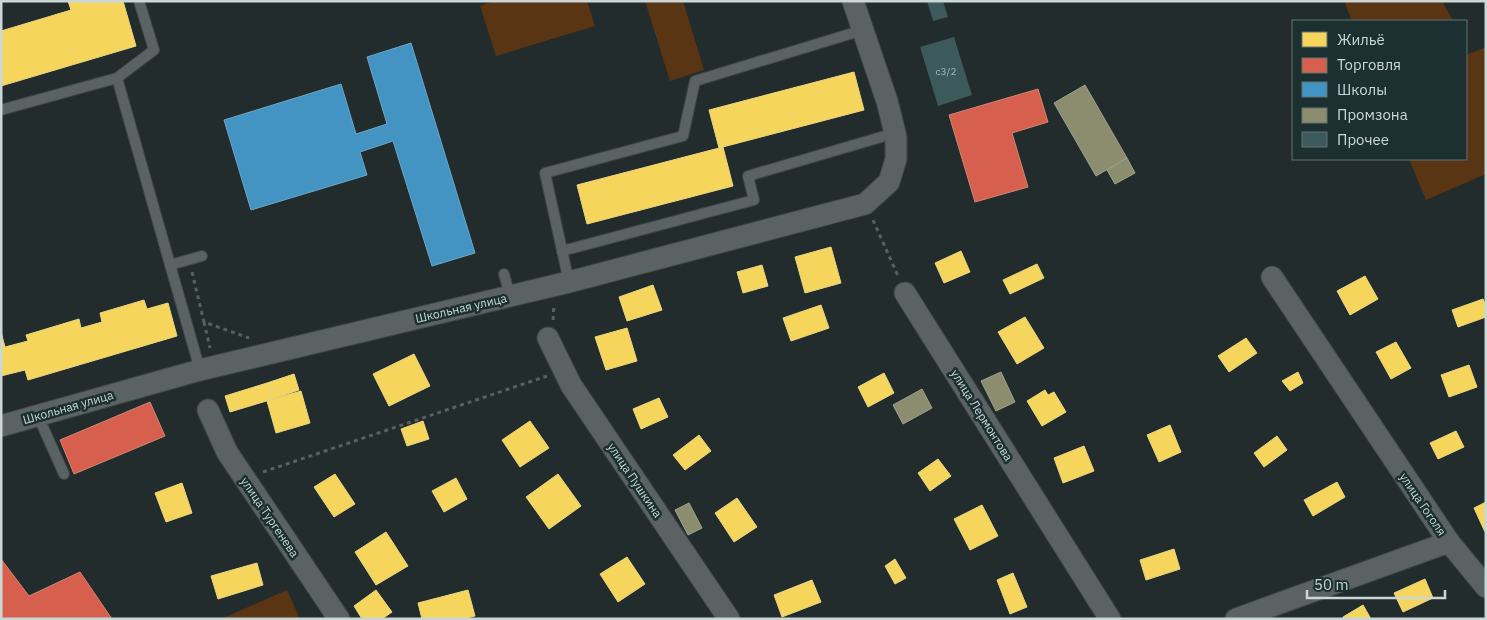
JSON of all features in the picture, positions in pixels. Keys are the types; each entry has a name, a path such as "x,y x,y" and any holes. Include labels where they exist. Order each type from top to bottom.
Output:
{"street":[{"path":"853,1 887,101 895,133"},
{"name":"Школьная улица","path":"1,426 200,370 569,282 866,204 889,182 896,159 895,133"},
{"name":"улица Гоголя","path":"1236,619 1449,542 1272,277"},
{"name":"улица Лермонтова","path":"905,293 1110,619"},
{"name":"улица Пушкина","path":"548,338 571,385 729,619"},
{"name":"улица Тургенева","path":"208,410 227,452 339,619"},
{"path":"1449,542 1486,588"}],"lane":[{"path":"1,110 117,78 154,50 140,1"},
{"path":"569,282 545,173 683,136 695,81 863,30"},
{"path":"117,78 200,370"},
{"path":"562,251 754,200 748,176 895,133"},
{"path":"170,265 202,256"},
{"path":"504,274 510,296"},
{"path":"38,416 64,474"}],"path":[{"path":"866,204 905,293"},
{"path":"189,260 210,349"},
{"path":"204,322 257,341"},
{"path":"244,478 564,371"}],"shaded area":[{"path":"494,1 587,1 595,26 496,56 480,6"},
{"path":"645,1 683,1 704,70 670,81"},
{"path":"1344,1 1442,1 1452,20 1352,20"},
{"path":"1486,47 1486,174 1426,200 1409,160 1467,160 1467,55"},
{"path":"287,590 300,619 221,619"}],"building: Жильё":[{"path":"68,1 123,1 136,46 1,86 1,31 71,10"},
{"path":"854,72 864,110 719,148 709,110"},
{"path":"723,147 733,186 587,224 577,185"},
{"path":"831,247 841,283 805,293 795,257"},
{"path":"961,251 970,272 944,283 935,263"},
{"path":"1037,264 1044,278 1010,294 1003,280"},
{"path":"762,265 768,286 743,293 737,272"},
{"path":"1365,276 1378,299 1350,315 1337,291"},
{"path":"653,285 662,310 627,321 619,297"},
{"path":"1483,299 1486,306 1486,317 1458,327 1452,310"},
{"path":"144,300 147,309 168,303 177,336 28,380 25,370 1,376 1,332 5,347 28,341 26,335 79,319 81,328 102,322 100,313"},
{"path":"821,305 829,328 791,341 783,318"},
{"path":"1025,317 1044,348 1017,364 998,332"},
{"path":"627,328 637,361 606,370 595,337"},
{"path":"1246,338 1257,353 1229,372 1218,356"},
{"path":"1396,342 1411,368 1391,379 1376,352"},
{"path":"414,354 430,386 389,406 373,374"},
{"path":"1469,365 1477,387 1449,397 1441,375"},
{"path":"1298,372 1303,383 1290,391 1282,381"},
{"path":"884,373 894,393 868,407 858,387"},
{"path":"294,374 299,390 273,399 267,383"},
{"path":"267,383 273,399 230,412 225,396"},
{"path":"1045,390 1048,395 1054,392 1066,412 1042,426 1027,401"},
{"path":"301,391 310,423 276,433 267,401"},
{"path":"659,398 668,417 641,429 633,409"},
{"path":"423,421 429,439 407,446 401,429"},
{"path":"530,421 549,448 520,467 502,440"},
{"path":"1170,425 1181,452 1159,462 1147,435"},
{"path":"1456,431 1464,447 1438,459 1430,443"},
{"path":"699,435 711,451 685,470 673,455"},
{"path":"1277,436 1287,450 1264,467 1254,453"},
{"path":"1084,446 1094,471 1063,483 1054,458"},
{"path":"938,459 951,476 930,491 918,473"},
{"path":"335,474 355,504 334,517 314,487"},
{"path":"558,474 581,506 549,529 526,497"},
{"path":"456,478 467,499 444,512 432,491"},
{"path":"1337,482 1345,497 1313,516 1304,500"},
{"path":"182,483 192,513 166,522 155,493"},
{"path":"737,498 757,527 734,542 715,513"},
{"path":"1486,502 1486,531 1485,532 1474,508"},
{"path":"982,505 998,536 970,550 954,519"},
{"path":"386,532 408,566 376,585 355,552"},
{"path":"1174,549 1180,569 1146,580 1140,560"},
{"path":"627,557 645,584 618,602 600,574"},
{"path":"895,559 906,578 895,584 885,566"},
{"path":"257,563 263,585 218,599 211,576"},
{"path":"1013,573 1027,607 1010,614 997,580"},
{"path":"1425,579 1433,598 1403,612 1394,593"},
{"path":"812,580 821,602 782,617 774,595"},
{"path":"376,590 392,612 382,619 362,619 354,606"},
{"path":"468,590 475,616 462,619 422,619 418,603"},
{"path":"1363,605 1371,619 1343,619 1343,617"}],"building: Торговля":[{"path":"1038,89 1048,122 1012,133 1028,187 975,202 949,115"},
{"path":"150,402 165,436 74,474 60,440"},
{"path":"1,559 29,596 80,572 112,619 1,619"}],"building: Школы":[{"path":"411,43 475,253 432,266 393,141 360,152 367,175 251,210 224,120 341,84 356,134 387,124 367,57"}],"building: Промзона":[{"path":"1085,85 1127,158 1096,176 1054,103"},
{"path":"1127,158 1135,173 1115,184 1107,170"},
{"path":"1001,372 1015,402 996,411 981,381"},
{"path":"922,389 932,408 903,424 893,405"},
{"path":"689,503 702,528 688,535 675,510"}],"building: Прочее":[{"path":"927,1 943,1 948,17 933,21"},
{"path":"954,37 972,95 938,106 920,47"}]}
